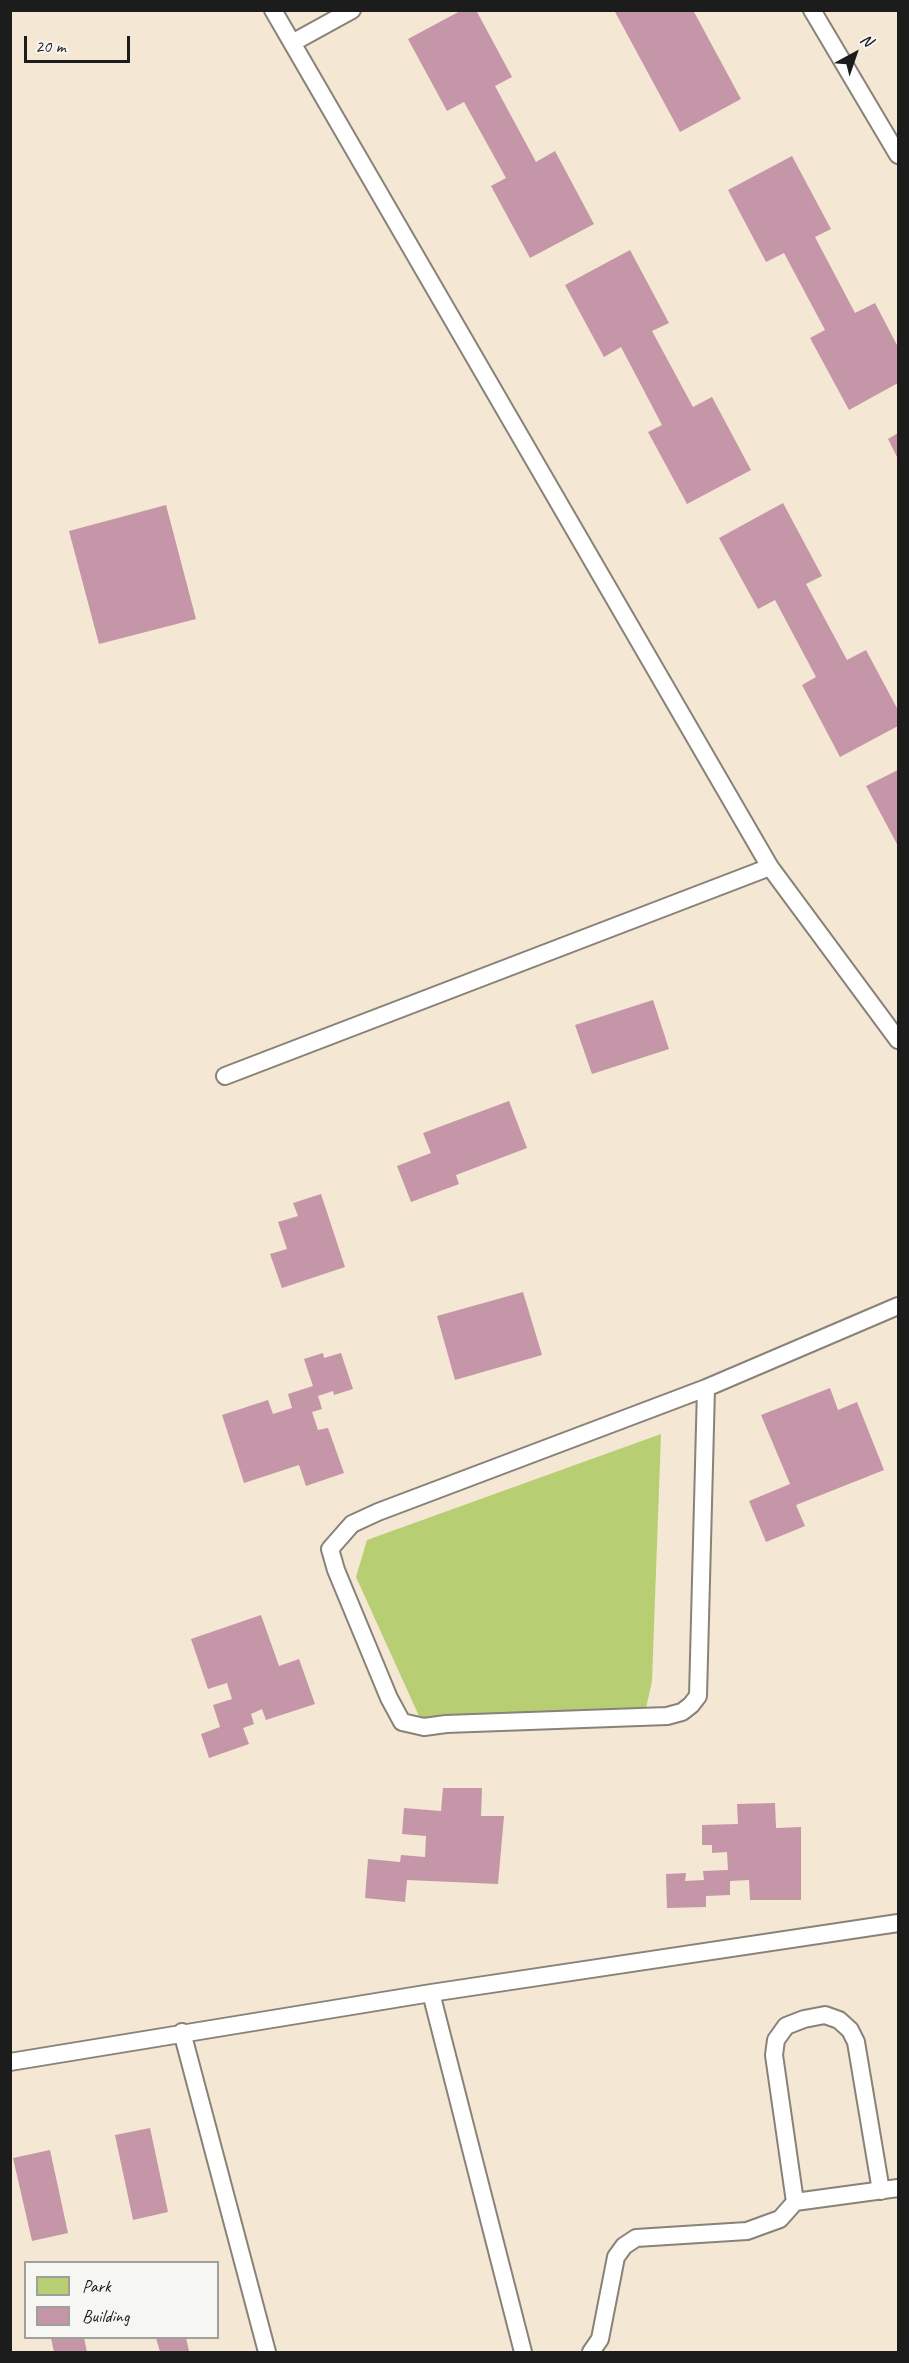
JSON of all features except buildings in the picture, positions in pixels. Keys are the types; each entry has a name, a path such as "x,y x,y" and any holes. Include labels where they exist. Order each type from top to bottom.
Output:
{"lane":[{"path":"273,10 770,867 898,1040"},
{"path":"292,43 352,10"},
{"path":"812,10 898,155"},
{"path":"225,1076 770,867"},
{"path":"706,1388 698,1696 691,1705 682,1712 667,1716 446,1724 424,1727 402,1722 388,1698 330,1550 352,1524 378,1512 706,1388 898,1306"},
{"path":"10,2061 431,1993 898,1923"},
{"path":"431,1993 524,2352"},
{"path":"795,2202 774,2055 776,2040 786,2026 804,2019 825,2015 839,2020 850,2030 856,2042 882,2191"},
{"path":"182,2032 267,2352"},
{"path":"591,2352 600,2339 616,2257 624,2246 636,2238 747,2231 780,2219 795,2202 898,2188"}],"green space":[{"path":"661,1434 652,1681 646,1708 424,1727 356,1577 367,1540"}]}
